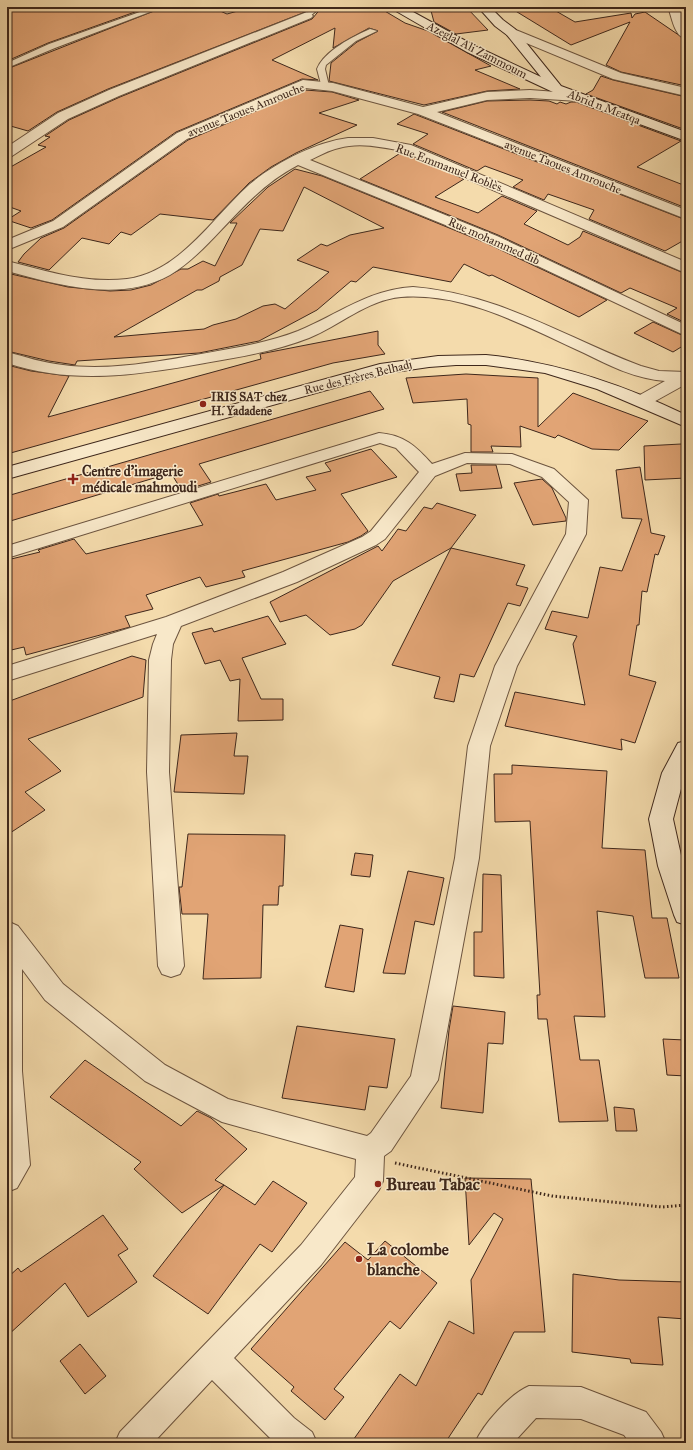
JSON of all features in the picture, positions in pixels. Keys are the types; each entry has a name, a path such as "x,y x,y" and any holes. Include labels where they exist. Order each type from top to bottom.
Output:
{"street":[{"name":"Azeglal Ali Zammoum","path":"395,7 408,11 470,49 560,90"},
{"name":"Abrid n Mɛatqa","path":"484,7 499,23 511,32 560,90 686,137"},
{"path":"674,7 685,32"},
{"path":"7,153 70,112 307,16"},
{"path":"511,32 617,76 686,92"},
{"name":"avenue Taoues Amrouche","path":"7,245 58,224 182,136 303,84 325,86 423,111 686,215"},
{"path":"423,111 487,96 530,94 578,97"},
{"name":"Rue Emmanuel Roblès.","path":"7,266 54,278 93,283 122,285 144,280 173,266 194,250 270,175 298,160 340,143 367,142 406,148 686,268"},
{"name":"Rue mohammed dib","path":"298,160 492,239 686,331"},
{"path":"7,357 44,368 72,371 107,371 160,366 257,349 304,334 381,295 412,292 449,296 481,304 513,316 641,373 686,378"},
{"name":"Rue des Frères Belhadj","path":"7,473 386,368 419,362 456,360 492,361 564,372 644,400 686,422"},
{"path":"644,400 686,378"},
{"path":"7,552 379,438 391,438 400,441 429,472"},
{"path":"7,674 173,622 290,577 369,542 378,535 429,472 465,458 512,458 548,474 579,500 576,534 506,666 479,746 467,858 424,1080 381,1142 370,1153 369,1181 311,1255 130,1443"},
{"path":"171,966 158,772 160,660 163,644 173,622"},
{"path":"686,749 673,772 661,820 670,866 686,915"},
{"path":"8,932 54,992 155,1073 222,1110 370,1153"},
{"path":"7,1179 16,1165 10,1071 8,932"},
{"path":"212,1358 283,1429 301,1443"},
{"path":"491,1443 529,1402 581,1403 635,1423 650,1443"}],"lane":[{"path":"7,66 52,46 160,7"},
{"path":"307,16 318,7"},
{"path":"325,86 322,69 323,64 353,39 373,31"}],"path":[{"path":"370,1153 412,1168 552,1196 662,1207 686,1205"}],"building":[{"path":"19,7 149,7 48,43 7,61 7,11"},
{"path":"164,7 211,7 227,14 252,7 312,7 308,11 108,89 57,112 28,131 7,125 7,69"},
{"path":"322,7 378,7 405,23 428,31 491,66 475,70 520,89 487,91 424,105 329,81 331,63 357,42 378,31 369,28 333,48 335,28 272,60 318,80 302,79 176,132 52,220 31,228 7,220 21,211 7,206 7,169 46,147 38,145 50,137 45,136 69,120 120,97 312,19"},
{"path":"430,7 466,7 488,30 456,34 434,22"},
{"path":"509,7 549,7 575,22 631,13 632,18 635,14 645,12 686,40 686,86 621,72 606,65 630,22 571,45"},
{"path":"601,76 686,97 686,130 586,94 593,90"},
{"path":"305,90 332,92 359,100 319,113 357,125 296,153 271,167 249,183 213,220 160,214 131,235 121,232 109,244 82,238 49,270 18,262 24,254 41,238 64,228 188,140"},
{"path":"487,101 549,101 557,104 560,102 566,104 576,102 681,141 637,167 686,186 686,208 442,112"},
{"path":"414,114 686,220 686,239 665,251 589,219 594,210 548,194 544,200 513,187 523,180 485,166 477,171 413,144 428,134 397,124"},
{"path":"402,152 464,179 435,197 478,213 502,196 537,211 524,224 568,245 580,237 583,231 686,274 686,323 667,314 677,308 630,288 621,293 498,235 360,179"},
{"path":"295,169 322,176 486,243 607,300 579,317 492,275 489,276 464,264 451,282 373,267 356,282 351,281 317,310 259,341 199,353 77,361 75,365 49,361 7,351 7,281 11,274 68,287 110,291 131,290 151,285 181,269 188,269 203,261 215,266 237,223 230,223 268,187","holes":["304,187 384,228 350,235 327,246 321,244 297,260 329,272 285,309 275,304 263,306 236,319 204,329 114,337 197,290 202,290 219,281 220,277 242,265 260,229 283,231"]},
{"path":"653,322 686,337 686,344 673,352 634,333"},
{"path":"378,331 378,345 385,354 333,363 7,454 7,365 31,371 69,376 48,417 261,359 260,354"},
{"path":"466,374 538,378 538,427 573,393 648,421 619,450 592,449 558,435 555,438 520,426 521,447 491,446 493,452 471,452 471,425 468,424 467,399 413,403 406,378"},
{"path":"370,391 384,409 199,464 211,482 182,491 171,473 7,522 7,496"},
{"path":"681,444 686,450 686,478 645,480 644,446"},
{"path":"371,449 397,477 341,494 368,531 361,536 348,542 242,571 245,577 206,587 200,577 146,595 153,609 125,616 130,627 26,655 24,647 7,651 7,560 40,552 38,550 74,539 86,554 203,525 190,503 218,494 219,496 266,484 276,500 316,490 306,477 331,471 325,463"},
{"path":"471,465 496,465 502,488 460,491 456,474 472,473"},
{"path":"640,467 651,533 665,536 658,555 655,554 647,592 642,591 639,625 637,625 629,675 656,682 635,743 621,739 622,750 505,726 515,692 585,705 573,644 577,636 545,629 552,611 588,618 600,567 622,571 642,519 622,518 616,470"},
{"path":"542,479 552,488 566,521 533,525 514,483"},
{"path":"437,503 476,515 451,548 393,581 362,625 355,629 330,635 306,615 280,622 270,602 378,546 382,551 398,529 406,531 424,507 432,509"},
{"path":"451,548 525,565 516,585 528,588 520,606 508,603 474,677 460,674 454,702 434,698 440,677 392,665"},
{"path":"268,616 286,644 242,658 261,699 283,699 283,720 238,721 240,679 230,681 220,660 205,664 192,633 212,628 214,632"},
{"path":"132,656 146,660 143,697 28,739 61,771 25,792 45,810 7,835 7,702"},
{"path":"237,733 234,756 248,756 244,794 174,792 181,735"},
{"path":"512,765 607,771 602,848 645,850 652,918 667,918 679,978 645,978 633,916 597,911 605,1017 574,1016 580,1060 599,1060 608,1121 559,1122 547,1019 538,1019 537,995 540,995 530,821 495,822 494,774 512,774"},
{"path":"188,834 285,835 283,886 279,886 278,905 263,905 261,978 203,979 208,914 182,914 179,887 182,887"},
{"path":"355,853 373,855 370,877 351,875"},
{"path":"408,871 444,878 434,925 415,921 405,974 383,973"},
{"path":"483,874 501,875 504,978 474,976 474,932 482,932"},
{"path":"340,925 363,929 354,992 325,987"},
{"path":"453,1006 505,1012 503,1044 488,1043 483,1113 441,1108"},
{"path":"297,1026 395,1039 387,1088 369,1086 365,1110 282,1098"},
{"path":"663,1039 685,1040 686,1076 667,1075"},
{"path":"85,1060 181,1126 197,1111 211,1118 247,1149 215,1180 224,1185 182,1213 134,1169 141,1162 50,1097"},
{"path":"614,1107 634,1109 637,1131 616,1131"},
{"path":"465,1178 531,1179 545,1332 514,1332 482,1395 478,1393 445,1443 351,1443 400,1374 416,1386 449,1321 474,1334 471,1280 503,1219 494,1213 469,1245"},
{"path":"273,1181 307,1203 272,1252 260,1244 208,1314 153,1276 224,1185 255,1205"},
{"path":"103,1215 128,1249 118,1255 137,1282 88,1317 65,1283 7,1336 7,1278 18,1268 21,1272"},
{"path":"385,1241 437,1283 400,1329 390,1321 334,1389 344,1397 325,1420 291,1391 294,1387 251,1349 345,1242 368,1260"},
{"path":"573,1274 619,1280 686,1282 686,1319 658,1317 663,1365 631,1363 630,1359 572,1352"},
{"path":"80,1344 106,1376 85,1394 60,1361"}],"place":[{"name":"IRIS SAT chez H. Yadadene","path":"203,404"},
{"name":"Centre d'imagerie médicale mahmoudi","path":"73,479"},
{"name":"Bureau Tabac","path":"378,1184"},
{"name":"La colombe blanche","path":"359,1259"}]}
